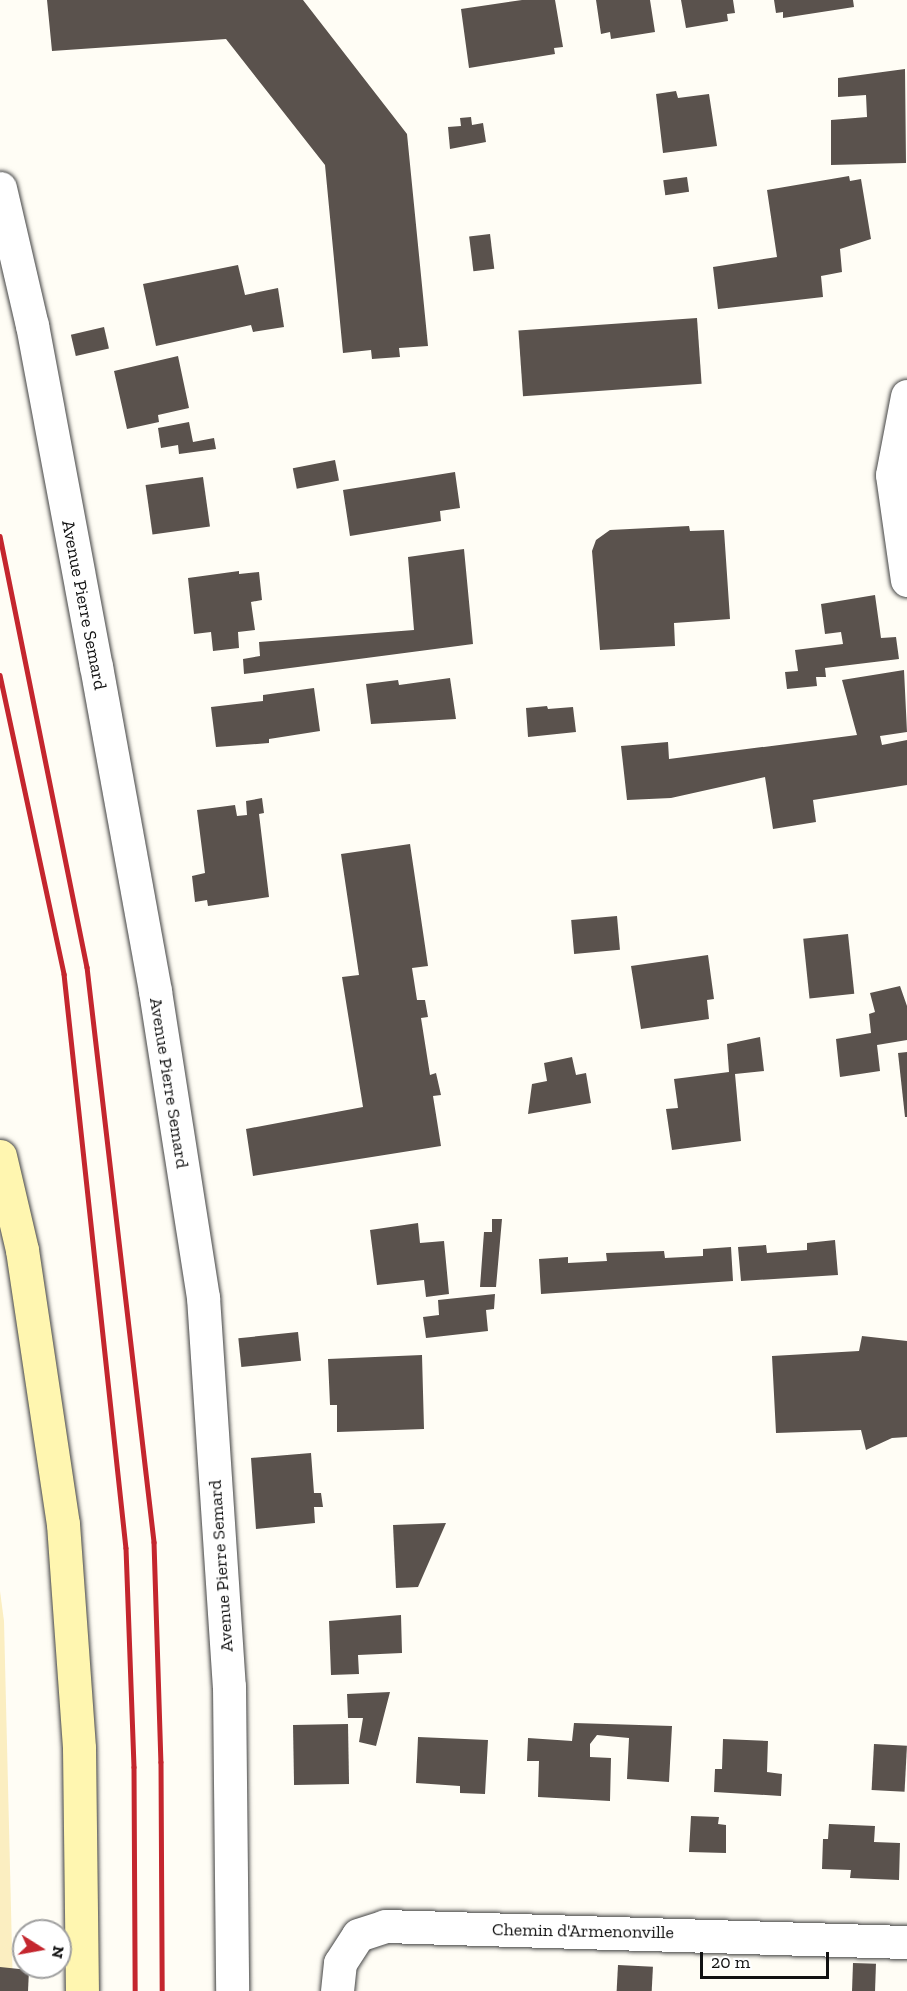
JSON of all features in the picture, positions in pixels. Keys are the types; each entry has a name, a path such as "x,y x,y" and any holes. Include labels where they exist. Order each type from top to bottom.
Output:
{"main road":[{"path":"0,1156 22,1250 63,1524 79,1748 82,1991"}],"street":[{"name":"Avenue Pierre Semard","path":"0,188 32,325 96,666 155,991 203,1297 229,1686 232,1991"},
{"path":"907,396 892,475 907,580"},
{"name":"Chemin d'Armenonville","path":"337,1991 340,1963 358,1935 385,1926 907,1941"}],"sand":[{"path":"0,1591 4,1621 13,1991 0,1991"}],"building":[{"path":"47,0 303,0 407,134 428,346 399,348 400,357 372,359 371,350 343,353 325,165 226,39 52,51"},
{"path":"522,0 555,0 563,47 554,48 555,54 469,68 461,9"},
{"path":"596,0 650,0 655,32 611,39 610,32 601,34"},
{"path":"681,0 733,0 735,13 727,14 728,21 686,28"},
{"path":"774,0 853,0 854,7 783,18 783,12 776,13"},
{"path":"905,69 906,163 831,165 831,120 867,117 866,95 838,97 838,78"},
{"path":"676,91 678,98 709,94 717,146 663,153 656,94"},
{"path":"471,117 472,125 483,123 486,142 450,149 448,127 461,126 460,118"},
{"path":"849,176 850,181 861,179 871,239 840,249 842,272 821,276 823,297 718,309 713,267 777,257 767,190"},
{"path":"687,177 689,192 665,195 663,180"},
{"path":"490,234 494,269 473,271 469,237"},
{"path":"238,265 245,295 278,288 284,327 253,332 251,325 156,346 143,284"},
{"path":"697,318 702,384 523,396 518,330"},
{"path":"104,327 109,348 76,356 71,335"},
{"path":"178,356 189,408 158,415 159,422 127,429 114,371"},
{"path":"189,422 193,442 214,438 216,449 179,454 178,445 161,448 158,428"},
{"path":"335,460 339,481 297,489 293,468"},
{"path":"455,472 460,508 440,511 441,521 350,536 343,490"},
{"path":"203,477 210,527 153,535 146,485"},
{"path":"689,526 690,531 724,530 730,619 674,623 675,646 600,650 592,551 596,540 610,530"},
{"path":"464,549 473,644 244,674 243,659 260,656 259,642 414,630 408,557"},
{"path":"239,571 239,574 259,572 262,600 251,602 255,630 238,632 239,648 213,651 211,632 194,634 188,578"},
{"path":"875,595 881,638 896,637 899,659 825,668 826,677 816,677 817,686 787,689 785,672 798,671 795,650 843,644 841,632 825,634 821,604"},
{"path":"904,670 907,732 880,736 882,745 907,740 907,785 813,800 816,822 773,829 765,777 671,798 627,800 621,746 668,742 669,759 857,735 842,680"},
{"path":"450,678 456,719 371,724 366,684 398,680 399,685"},
{"path":"314,688 320,731 269,739 269,743 216,747 211,707 263,701 263,695"},
{"path":"547,706 548,709 573,707 576,732 528,737 526,708"},
{"path":"262,798 264,813 259,814 269,897 208,906 207,900 195,902 192,876 205,873 197,810 235,805 237,816 247,815 246,801"},
{"path":"410,844 428,966 412,968 417,1000 425,1000 428,1017 421,1018 430,1075 436,1073 441,1095 433,1096 441,1146 253,1176 246,1129 363,1107 342,977 359,975 341,854"},
{"path":"617,916 620,950 574,954 571,920"},
{"path":"848,934 854,994 810,998 803,939"},
{"path":"708,955 714,999 707,1000 709,1019 641,1029 631,966"},
{"path":"900,986 907,1006 907,1040 877,1045 880,1071 840,1077 836,1039 871,1033 869,1014 875,1012 870,993"},
{"path":"760,1037 764,1071 735,1074 741,1141 672,1150 666,1109 678,1108 674,1079 729,1072 727,1044"},
{"path":"907,1052 907,1117 905,1117 898,1053"},
{"path":"572,1057 576,1075 586,1073 591,1103 528,1114 532,1084 547,1081 544,1063"},
{"path":"492,1219 502,1219 496,1287 480,1287 484,1232 492,1232"},
{"path":"418,1223 420,1243 444,1241 449,1294 426,1297 424,1280 377,1285 370,1230"},
{"path":"835,1240 838,1275 741,1281 738,1247 766,1245 767,1253 807,1250 807,1243"},
{"path":"731,1247 733,1281 541,1294 539,1259 568,1257 568,1263 607,1261 606,1253 664,1251 665,1258 703,1256 703,1249"},
{"path":"495,1294 494,1309 486,1310 488,1331 426,1338 423,1317 439,1315 438,1300"},
{"path":"298,1332 301,1361 241,1367 238,1338"},
{"path":"862,1336 907,1341 907,1437 892,1438 866,1450 861,1430 776,1433 772,1356 859,1351"},
{"path":"422,1355 424,1429 337,1432 337,1405 330,1405 328,1359"},
{"path":"311,1453 314,1493 321,1493 323,1507 314,1507 315,1523 256,1529 251,1458"},
{"path":"446,1523 418,1587 396,1588 393,1525"},
{"path":"401,1615 402,1653 358,1655 359,1674 331,1675 329,1621"},
{"path":"390,1692 376,1746 359,1742 363,1718 348,1718 347,1694"},
{"path":"574,1723 672,1726 669,1782 627,1779 629,1738 597,1735 590,1744 590,1757 611,1758 610,1801 538,1797 539,1761 527,1761 528,1738 572,1741"},
{"path":"348,1724 349,1784 294,1785 293,1725"},
{"path":"418,1737 488,1740 485,1794 460,1793 460,1786 416,1783"},
{"path":"723,1739 768,1741 767,1772 782,1774 781,1796 714,1792 715,1769 722,1769"},
{"path":"874,1744 907,1746 905,1792 872,1790"},
{"path":"691,1816 719,1817 718,1824 726,1825 726,1853 689,1852"},
{"path":"829,1824 875,1826 874,1842 900,1843 899,1880 850,1878 851,1870 822,1869 823,1839 828,1839"},
{"path":"853,1963 876,1964 875,1991 852,1991"},
{"path":"618,1965 653,1967 652,1991 617,1991"},
{"path":"0,1967 12,1968 12,1979 29,1979 28,1991 0,1991"}],"railway":[{"path":"0,536 87,967 154,1542 161,1762 162,1991"},
{"path":"0,675 64,974 126,1548 134,1767 135,1991"}]}
